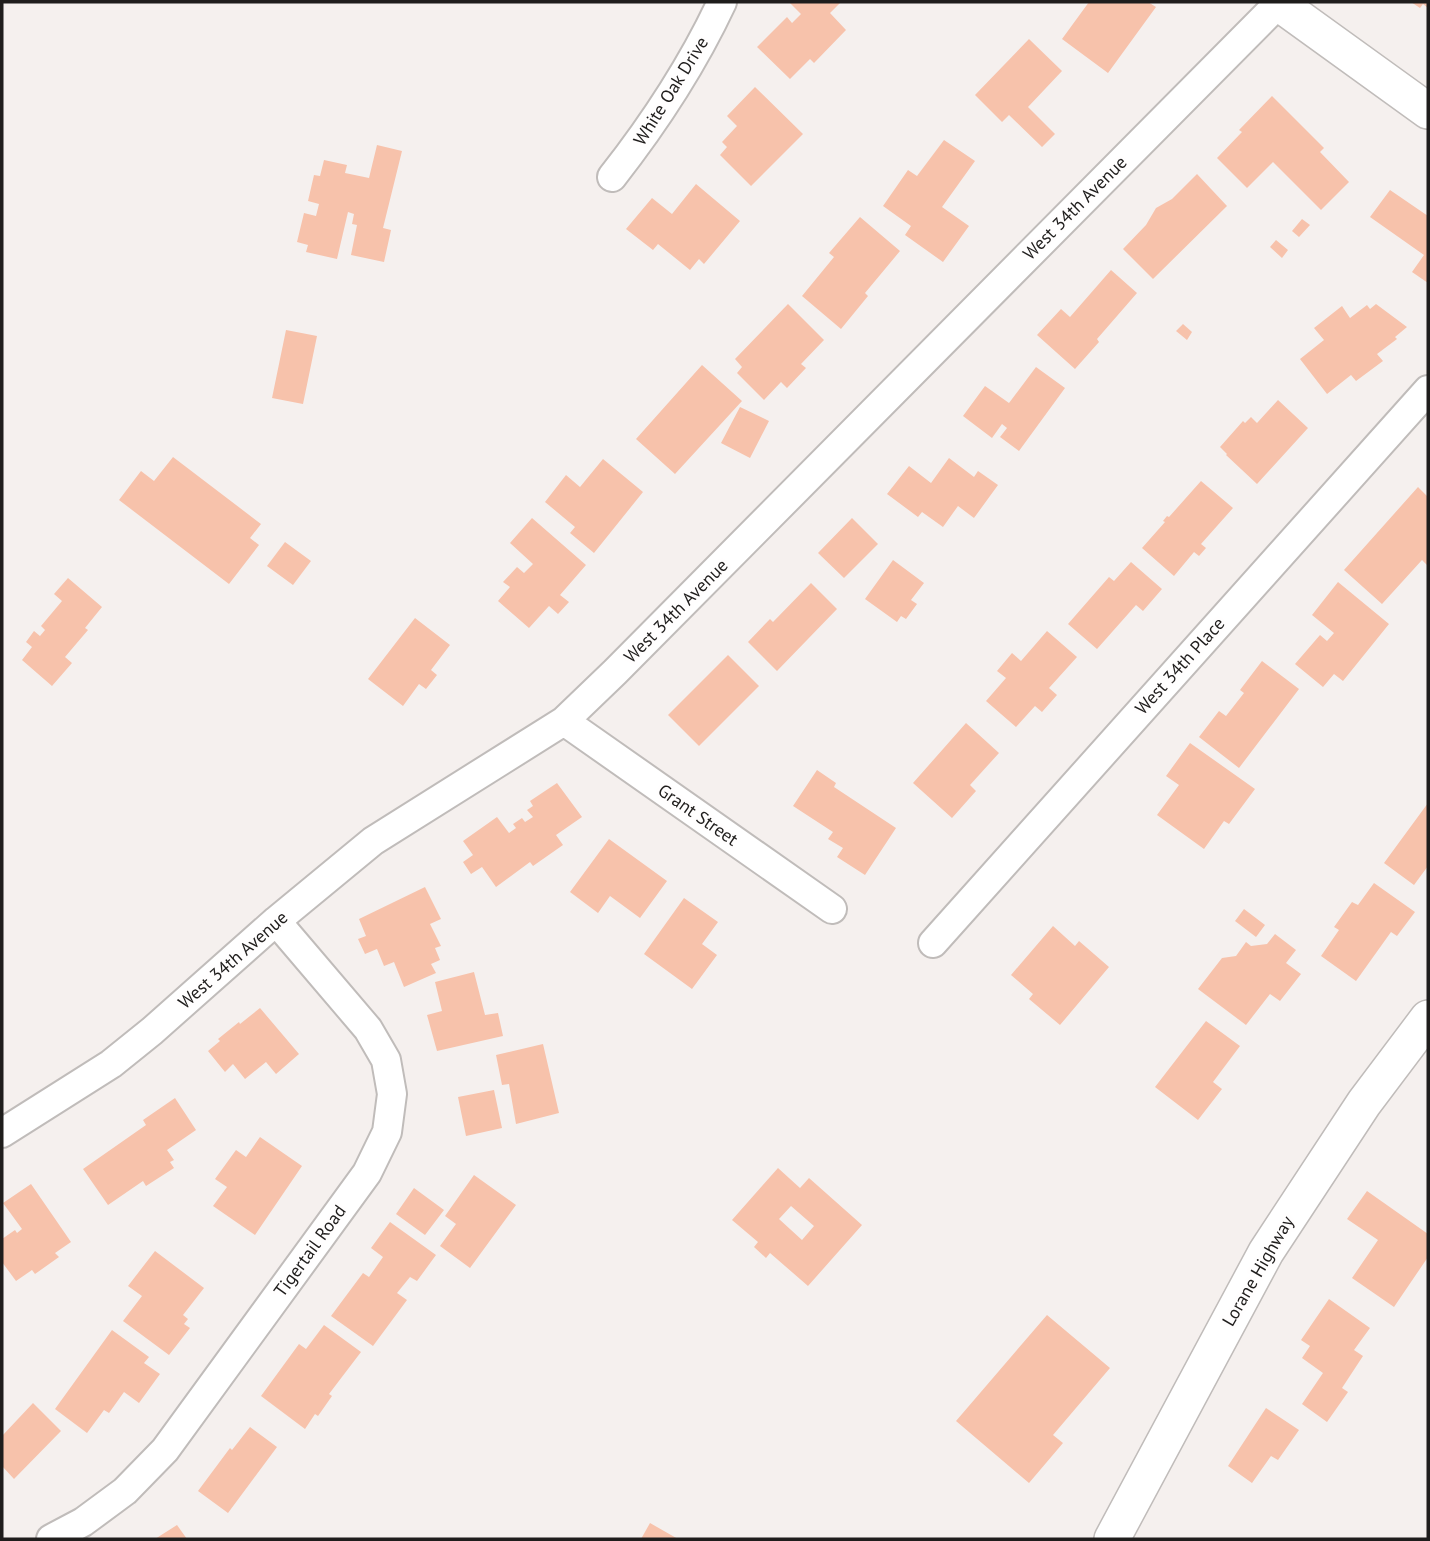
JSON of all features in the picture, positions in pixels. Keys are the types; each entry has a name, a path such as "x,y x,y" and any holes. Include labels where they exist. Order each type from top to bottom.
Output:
{"street":[{"name":"White Oak Drive","path":"612,177 648,131 677,87 722,2"},
{"path":"1278,2 1428,111"},
{"name":"West 34th Avenue","path":"2,1133 111,1063 152,1031 276,921 373,841 564,721 645,643 1278,2"},
{"name":"West 34th Place","path":"933,943 1428,390"},
{"name":"Grant Street","path":"564,721 832,909"},
{"name":"Tigertail Road","path":"51,1539 83,1522 125,1491 165,1450 367,1173 387,1132 392,1094 386,1060 368,1029 276,921"},
{"name":"Lorane Highway","path":"1112,1539 1266,1252 1364,1103 1428,1018"}],"building":[{"path":"789,2 841,2 830,13 846,30 814,63 810,59 790,79 757,47 787,17 792,23 801,14"},
{"path":"1089,2 1148,2 1156,7 1108,73 1062,39"},
{"path":"1411,2 1428,2 1428,8 1423,4 1420,8"},
{"path":"1029,39 1062,71 1028,107 1055,134 1042,147 1009,115 1002,122 975,95"},
{"path":"755,87 803,134 751,186 720,155 727,147 722,142 737,126 727,116"},
{"path":"1272,96 1324,148 1320,152 1349,182 1321,210 1273,162 1247,188 1217,158 1242,132 1239,130"},
{"path":"944,140 975,161 942,207 969,226 943,262 905,235 911,226 883,206 908,170 917,176"},
{"path":"377,145 402,151 383,228 391,230 384,262 351,255 357,225 352,224 354,214 348,212 337,259 306,252 308,245 297,242 304,213 316,216 319,204 308,201 314,175 320,176 324,160 347,165 345,173 369,178"},
{"path":"1197,174 1227,206 1153,279 1123,249 1146,225 1156,208 1172,199"},
{"path":"696,184 740,221 704,264 699,259 690,270 658,244 653,250 626,229 652,198 672,214"},
{"path":"1390,190 1428,216 1428,283 1412,272 1424,255 1370,217"},
{"path":"860,217 900,251 865,293 868,296 841,329 802,296 834,257 829,253"},
{"path":"1302,219 1310,225 1299,237 1292,231"},
{"path":"1276,240 1288,250 1282,258 1270,247"},
{"path":"1111,270 1137,293 1075,369 1037,335 1061,309 1070,317"},
{"path":"788,304 824,340 801,364 806,368 787,388 781,382 764,400 737,373 742,367 735,359"},
{"path":"1376,304 1407,327 1395,337 1397,339 1377,354 1383,361 1356,381 1351,375 1327,394 1300,359 1324,340 1314,328 1342,306 1350,318 1367,305 1370,309"},
{"path":"1183,324 1192,332 1187,340 1176,331"},
{"path":"286,330 317,336 303,404 272,398"},
{"path":"702,365 742,401 675,474 636,439"},
{"path":"1036,367 1065,388 1019,451 1000,437 1007,428 1002,424 992,438 963,416 985,386 1009,403"},
{"path":"1278,400 1308,428 1257,484 1220,447 1243,421 1245,423 1251,417 1257,423"},
{"path":"740,407 769,421 750,458 721,443"},
{"path":"173,457 261,524 250,538 259,545 229,584 119,500 141,471 154,481"},
{"path":"949,458 974,477 978,471 998,485 974,518 958,506 943,527 922,512 918,517 887,494 909,466 931,483"},
{"path":"603,459 643,492 594,553 570,533 575,527 545,502 566,475 580,487"},
{"path":"1201,481 1233,508 1201,544 1206,548 1199,556 1194,552 1174,576 1142,548 1165,522 1163,521 1167,516 1169,517"},
{"path":"1418,487 1428,497 1428,566 1422,560 1382,604 1344,570"},
{"path":"532,518 586,565 560,595 569,602 558,614 549,606 529,628 498,601 510,587 503,582 517,567 524,573 533,564 510,543"},
{"path":"852,518 878,544 844,578 818,553"},
{"path":"285,542 311,561 293,585 267,566"},
{"path":"893,560 924,583 911,600 917,604 906,619 901,616 897,622 865,599"},
{"path":"1131,562 1162,589 1143,611 1136,605 1097,649 1068,624 1109,577 1114,581"},
{"path":"68,578 102,607 85,628 88,630 65,657 72,663 52,686 22,660 32,647 26,642 34,631 40,636 45,630 41,626 62,601 54,594"},
{"path":"1338,582 1389,624 1343,681 1334,674 1323,687 1295,664 1320,635 1327,641 1334,633 1312,615"},
{"path":"811,583 837,609 777,671 748,642 770,619 773,622"},
{"path":"415,618 450,645 431,670 437,675 426,689 419,684 403,706 368,679"},
{"path":"1047,631 1077,657 1049,688 1057,695 1042,712 1035,706 1016,727 986,701 1006,678 997,671 1012,653 1021,661"},
{"path":"728,655 759,686 699,746 668,715"},
{"path":"1262,661 1299,689 1239,768 1199,737 1219,711 1226,716 1244,693 1240,690"},
{"path":"966,723 999,753 970,785 976,791 952,818 913,783"},
{"path":"1190,743 1255,789 1229,824 1224,821 1204,849 1157,815 1179,785 1166,776"},
{"path":"817,770 836,783 834,787 896,828 865,875 837,857 843,848 828,839 833,832 793,806"},
{"path":"557,783 582,817 556,835 563,845 533,866 530,862 496,887 482,867 471,874 463,862 473,855 463,841 497,817 509,833 516,828 513,824 522,818 525,822 533,817 527,810 533,806 530,801"},
{"path":"1428,803 1428,866 1414,885 1384,863"},
{"path":"609,839 667,881 640,918 610,896 598,913 570,892"},
{"path":"1374,883 1415,912 1397,936 1391,932 1356,981 1321,956 1339,930 1334,927 1352,902 1358,905"},
{"path":"425,887 441,919 430,924 441,946 435,948 440,960 431,964 436,973 404,987 394,962 384,966 377,949 365,954 358,939 366,936 359,919"},
{"path":"684,898 718,922 702,944 717,955 692,989 644,954"},
{"path":"1244,909 1265,925 1256,937 1235,921"},
{"path":"1053,926 1075,946 1079,941 1109,967 1060,1025 1029,999 1033,994 1011,975"},
{"path":"1275,934 1296,950 1286,963 1301,974 1280,1001 1270,994 1246,1025 1198,989 1222,958 1236,956 1246,942 1251,946 1267,944"},
{"path":"474,972 485,1015 498,1013 503,1036 437,1051 427,1015 442,1011 435,982"},
{"path":"260,1008 299,1054 276,1074 266,1062 245,1079 233,1064 225,1072 208,1051 220,1041 218,1039"},
{"path":"1206,1021 1240,1046 1213,1082 1222,1089 1198,1120 1155,1087"},
{"path":"543,1044 559,1113 516,1124 509,1084 502,1085 496,1055"},
{"path":"494,1090 502,1128 466,1136 458,1097"},
{"path":"175,1098 196,1130 167,1150 174,1160 170,1162 174,1168 146,1186 143,1181 108,1205 83,1169 146,1125 143,1120"},
{"path":"260,1137 302,1166 255,1235 213,1206 227,1187 215,1179 236,1150 246,1157"},
{"path":"778,1168 800,1188 809,1178 862,1225 808,1286 770,1253 766,1258 754,1247 758,1242 732,1220","holes":["791,1206 814,1226 802,1240 779,1219"]},
{"path":"474,1175 516,1205 470,1268 440,1246 456,1224 445,1216"},
{"path":"31,1184 71,1242 55,1253 59,1257 35,1274 32,1270 16,1281 2,1262 2,1239 15,1230 17,1233 22,1229 3,1203"},
{"path":"414,1188 444,1210 425,1235 396,1214"},
{"path":"1367,1191 1428,1234 1428,1257 1394,1307 1352,1278 1378,1240 1347,1219"},
{"path":"390,1222 436,1255 417,1281 410,1277 397,1293 407,1300 373,1346 331,1316 363,1273 369,1277 383,1257 371,1248"},
{"path":"155,1251 204,1288 183,1315 188,1319 184,1324 190,1328 169,1355 123,1321 142,1296 128,1286"},
{"path":"1329,1299 1370,1328 1354,1350 1363,1356 1342,1388 1348,1392 1327,1422 1302,1404 1323,1373 1302,1358 1310,1346 1301,1340"},
{"path":"1047,1315 1110,1368 1053,1435 1063,1443 1029,1483 956,1421"},
{"path":"324,1325 361,1352 329,1394 332,1396 318,1416 315,1414 305,1429 261,1396 299,1344 306,1349"},
{"path":"112,1330 149,1357 144,1363 160,1374 139,1403 124,1392 109,1413 104,1410 87,1433 55,1409"},
{"path":"33,1403 61,1431 14,1479 2,1466 2,1436"},
{"path":"1266,1408 1299,1430 1278,1460 1271,1456 1252,1483 1228,1466"},
{"path":"250,1427 277,1447 228,1513 198,1491 230,1448 232,1450"},
{"path":"650,1523 678,1539 641,1539"},
{"path":"177,1525 187,1539 155,1539"}]}
